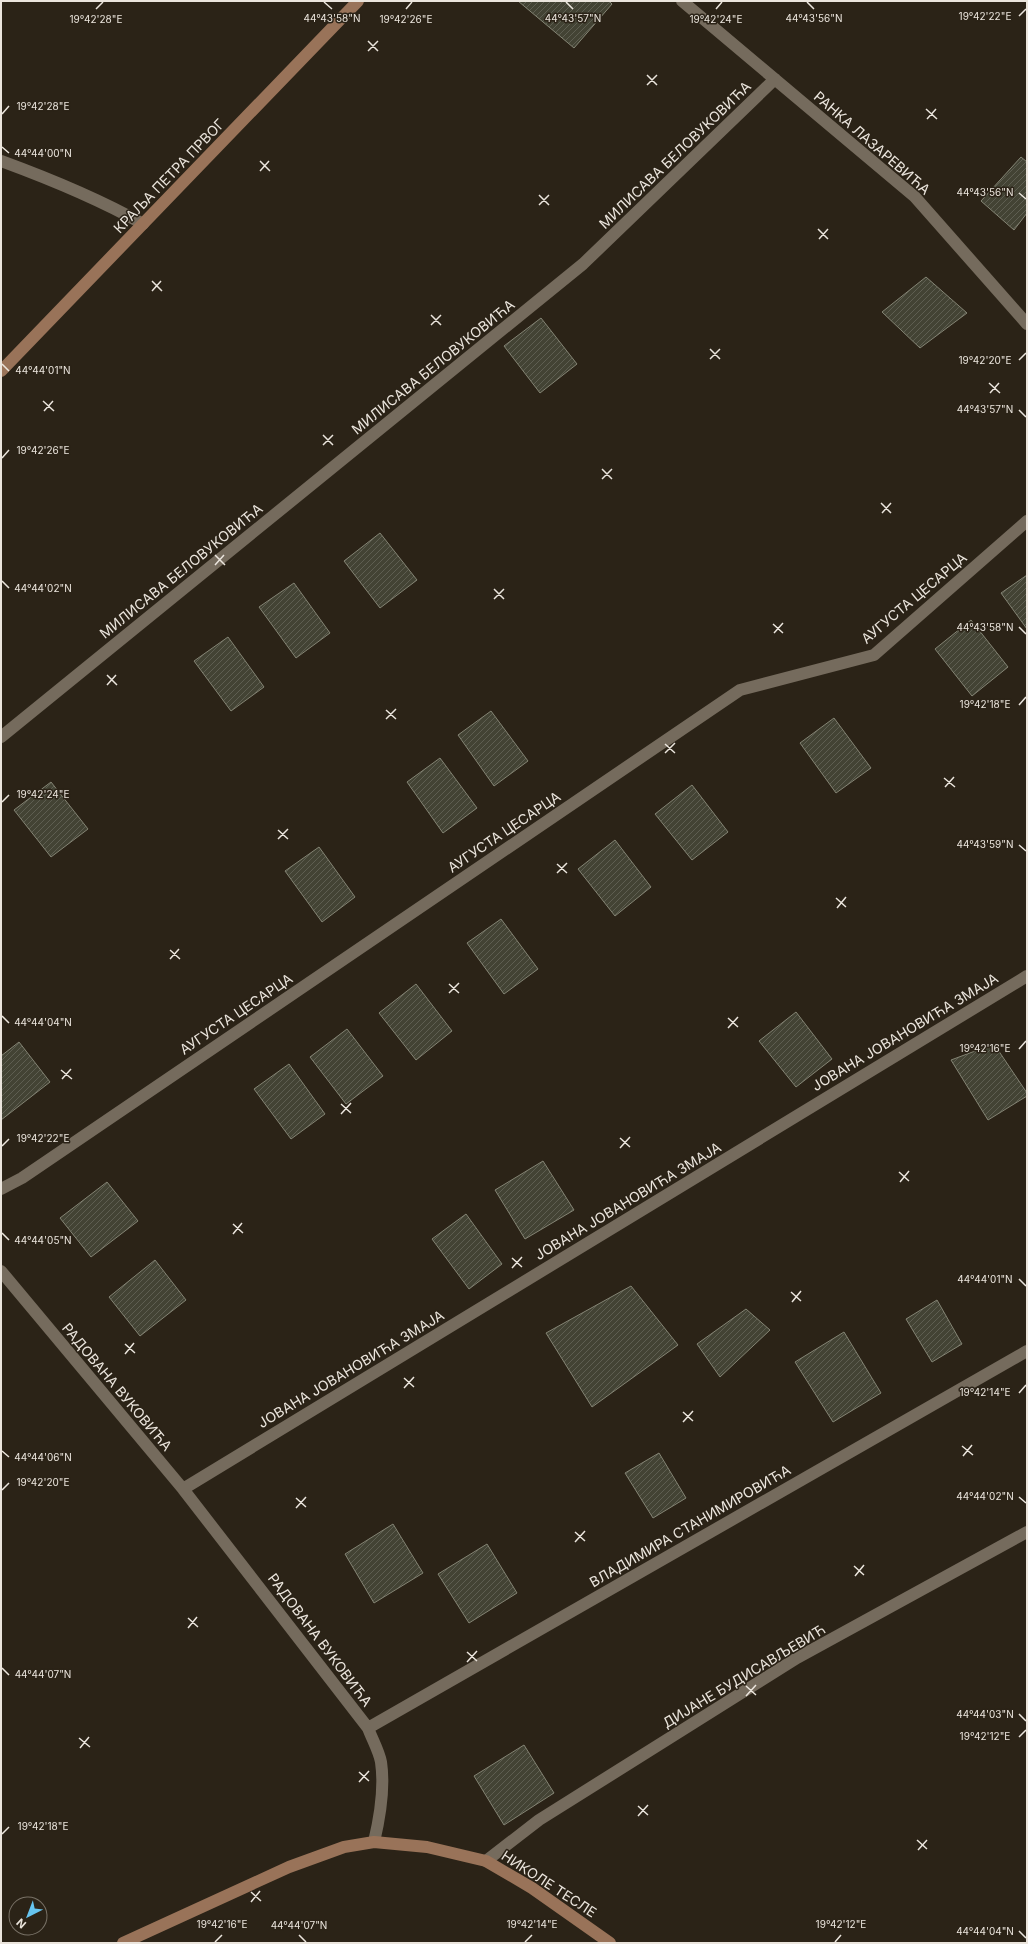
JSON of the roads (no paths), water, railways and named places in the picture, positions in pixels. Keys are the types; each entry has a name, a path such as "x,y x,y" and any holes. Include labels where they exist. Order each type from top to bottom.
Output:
{"street":[{"name":"КРАЉА ПЕТРА ПРВОГ","path":"1,371 358,1"},
{"name":"РАНКА ЛАЗАРЕВИЋА","path":"682,1 915,197 1027,324"},
{"name":"МИЛИСАВА БЕЛОВУКОВИЋА","path":"1,737 583,264 775,79"},
{"path":"1,161 53,180 100,200 143,224"},
{"name":"АУГУСТА ЦЕСАРЦА","path":"1,1189 35,1169 740,690 874,655 1027,521"},
{"name":"ЈОВАНА ЈОВАНОВИЋА ЗМАЈА","path":"183,1489 1027,976"},
{"name":"РАДОВАНА ВУКОВИЋА","path":"1,1271 183,1489 368,1728 381,1762 382,1787 379,1819 374,1842"},
{"name":"ВЛАДИМИРА СТАНИМИРОВИЋА","path":"368,1728 1027,1352"},
{"name":"ДИЈАНЕ БУДИСАВЉЕВИЋ","path":"486,1861 540,1820 797,1658 1027,1532"},
{"path":"123,1943 289,1867 344,1847 374,1842"},
{"name":"НИКОЛЕ ТЕСЛЕ","path":"374,1842 427,1847 486,1861 532,1888 610,1943"}]}
